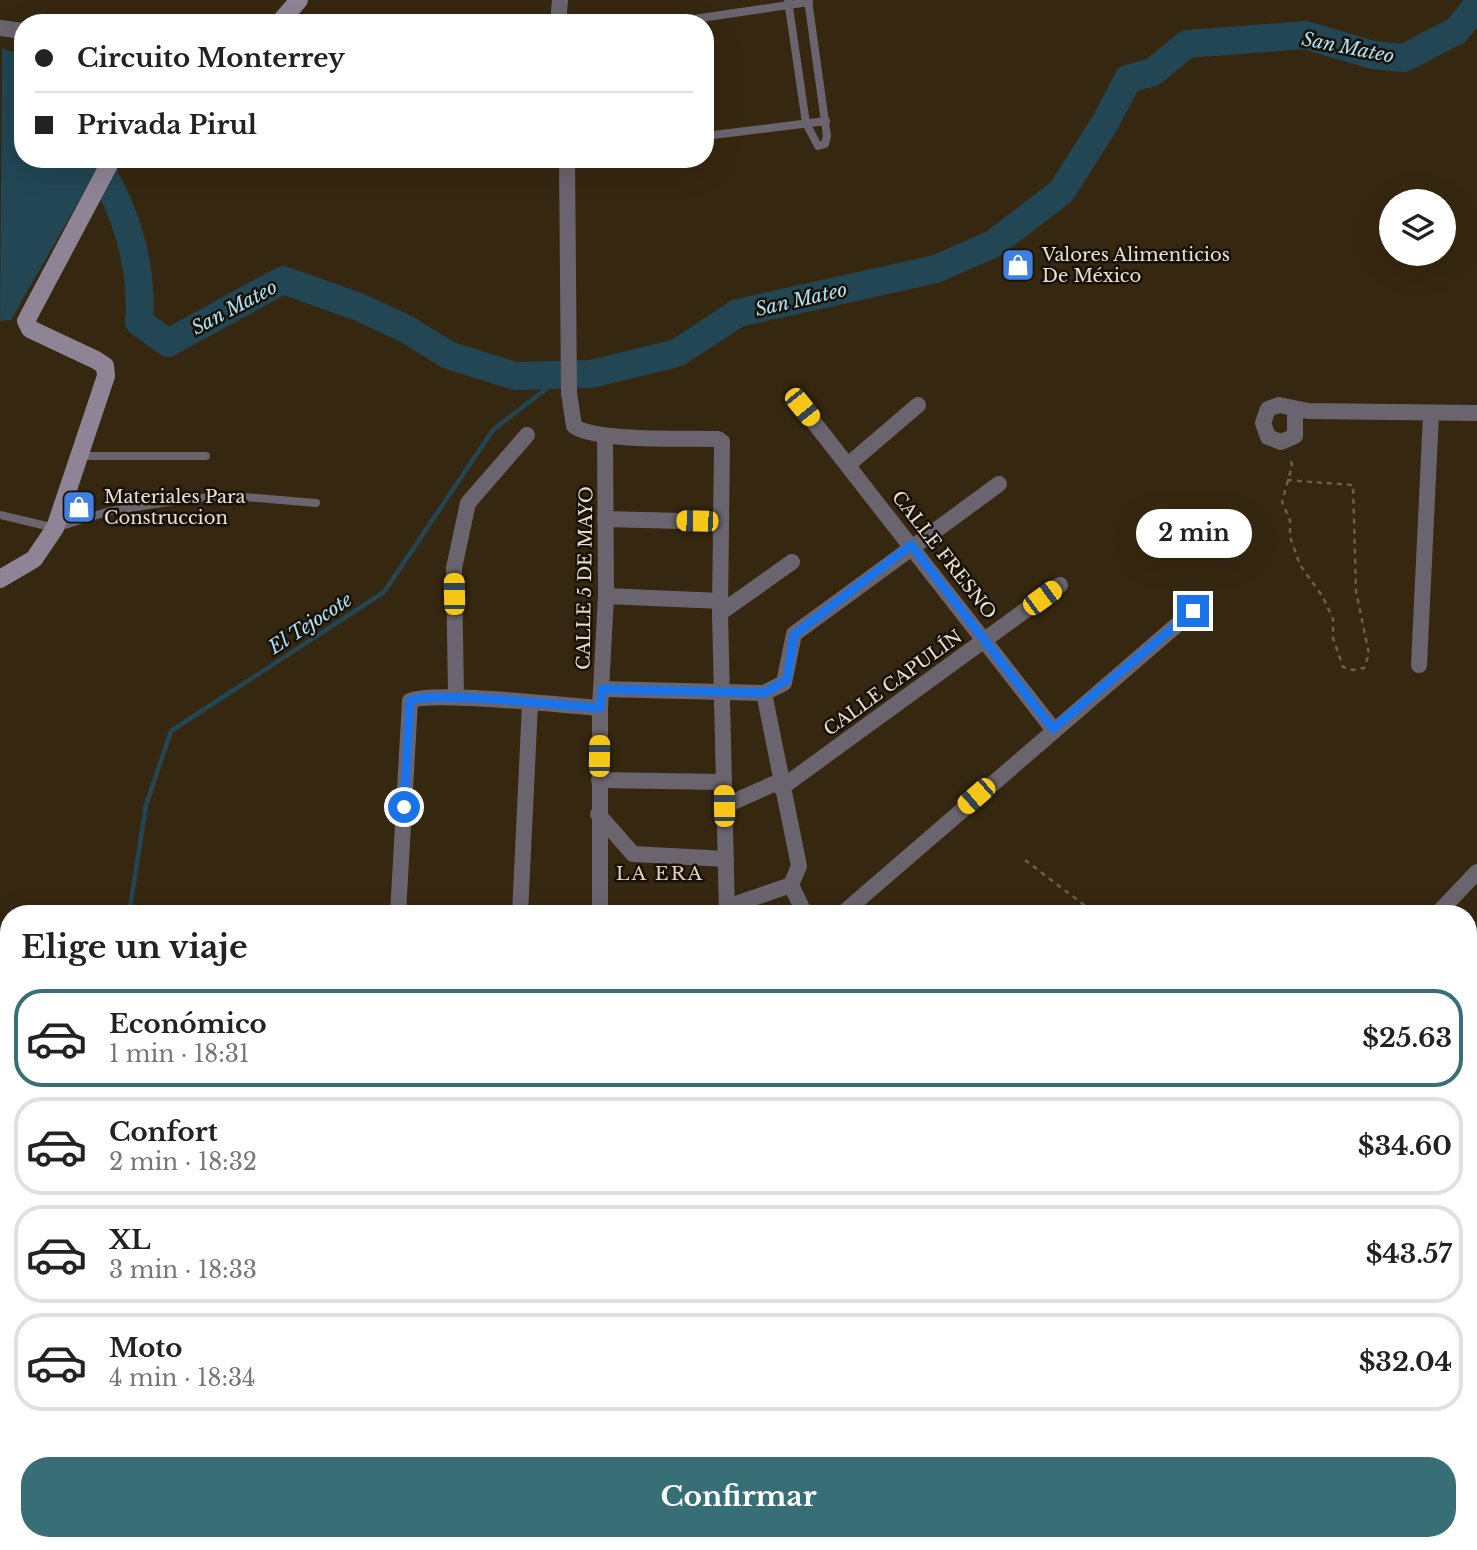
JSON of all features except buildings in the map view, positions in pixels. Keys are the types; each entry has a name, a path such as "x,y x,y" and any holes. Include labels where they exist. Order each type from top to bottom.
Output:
{"main road":[{"path":"287,14 299,0"},
{"path":"0,579 33,559 55,528 106,376 105,366 30,329 26,321 107,168"}],"street":[{"path":"567,168 569,393 574,426 582,432 605,436 718,439 722,442 720,607 727,905"},
{"path":"849,464 918,405"},
{"path":"1294,411 1297,421 1295,436 1281,442 1268,437 1263,423 1268,409 1279,405 1294,411 1431,415 1477,413"},
{"name":"CALLE FRESNO","path":"802,407 986,639 1053,729"},
{"path":"1419,665 1431,415"},
{"path":"456,697 454,568 468,503 527,435"},
{"name":"CALLE 5 DE MAYO","path":"600,905 598,814 606,596 605,436"},
{"path":"602,689 764,693 787,680 794,635 911,545 999,484"},
{"path":"605,519 720,522"},
{"path":"606,596 720,607 792,562"},
{"name":"CALLE CAPULÍN","path":"724,806 781,785 1060,584"},
{"path":"852,905 1053,729 1193,611"},
{"path":"740,905 790,885 799,866 764,693"},
{"path":"399,905 410,701 416,698 456,697 600,708"},
{"path":"520,905 530,704"},
{"path":"599,780 724,782"},
{"path":"598,814 633,854 726,859"},
{"path":"1446,905 1477,872"},
{"path":"790,885 800,905"}],"lane":[{"path":"714,15 788,2 808,1 826,121 825,144 818,146 806,123 788,2"},
{"path":"714,135 826,121"},
{"path":"78,456 206,456"},
{"path":"0,515 55,528 110,511 194,498 244,496 316,502"}],"path":[{"path":"1287,480 1353,485 1356,591 1369,654 1364,668 1353,670 1343,667 1338,656 1333,619 1323,597 1300,565 1290,537 1290,520 1283,502 1287,480 1292,466 1289,439"},
{"path":"1025,860 1084,905"}],"water":[{"path":"2,48 14,52 14,168 98,168 11,320 0,321"}],"waterway":[{"name":"San Mateo","path":"100,168 118,203 131,241 140,301 139,322 168,343 283,280 359,307 408,330 448,355 515,376 591,374 677,353 738,313 936,269 993,244 1061,192 1105,123 1128,79 1153,72 1187,44 1305,35 1373,55 1404,58 1456,31 1477,6"},
{"name":"El Tejocote","path":"130,905 146,805 171,731 384,592 493,430 564,375"}],"place":[{"name":"Valores Alimenticios De México","path":"1018,265"},
{"name":"Materiales Para Construccion","path":"79,507"}],"district":[{"name":"LA ERA","path":"660,873"}],"route":[{"path":"404,807 410,701 416,698 456,697 600,708 602,689 764,693 787,680 790,645 794,635 911,545 1053,729 1193,611"}]}
